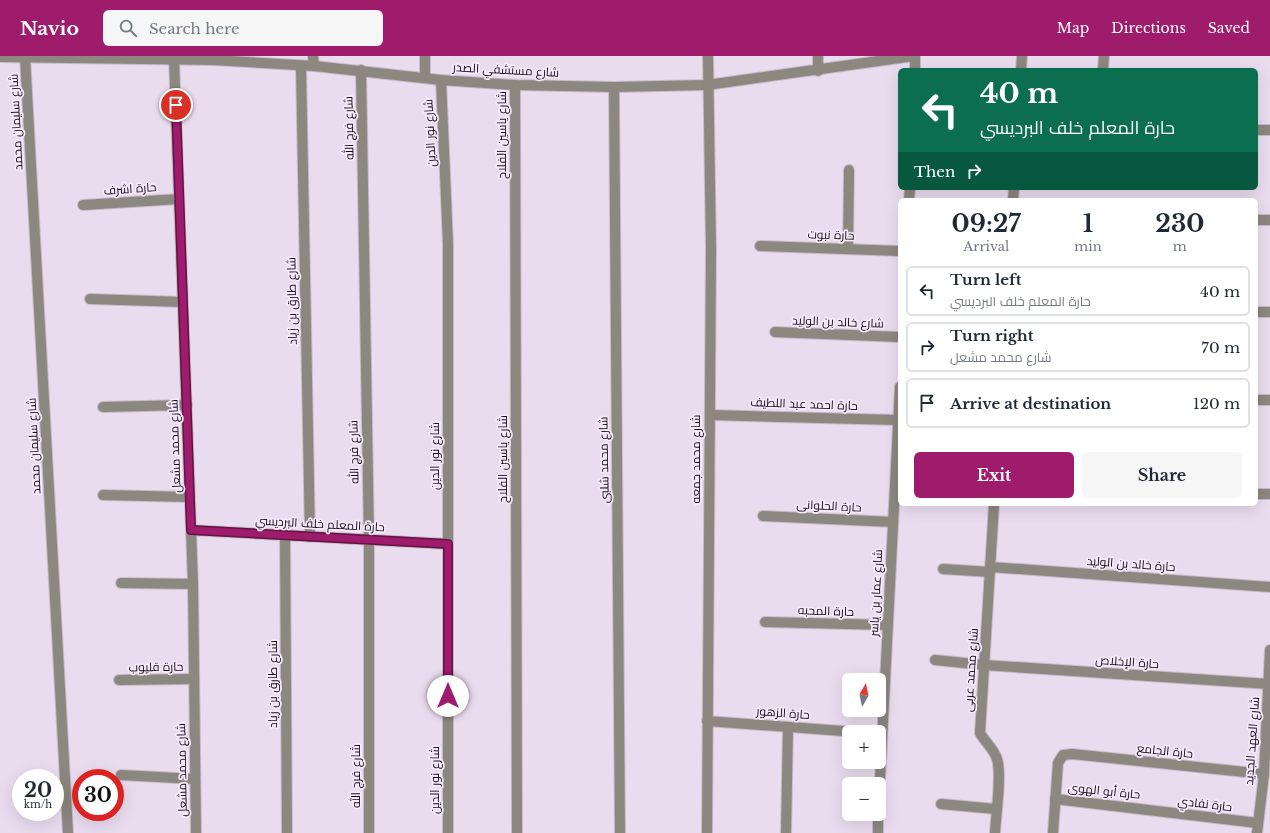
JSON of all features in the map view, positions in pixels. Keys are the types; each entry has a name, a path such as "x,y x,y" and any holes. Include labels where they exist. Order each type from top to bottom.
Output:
{"street":[{"path":"425,56 425,78"},
{"name":"شارع محمد جمعه","path":"707,833 711,249 707,85 708,56"},
{"path":"818,56 818,71"},
{"path":"915,56 915,68"},
{"name":"شارع مستشفي الصدر","path":"0,57 213,58 301,66 313,61 360,70 441,80 515,85 614,87 707,85 818,71 915,56"},
{"path":"1021,68 1022,56"},
{"path":"1103,68 1104,56"},
{"name":"شارع سليمان محمد","path":"26,57 68,833"},
{"name":"شارع محمد مشعل","path":"174,59 193,584 196,833"},
{"name":"شارع طارق بن زياد","path":"301,66 310,537"},
{"name":"شارع فرج الله","path":"360,70 369,540 369,833"},
{"name":"شارع نور الدين","path":"441,80 448,244 448,833"},
{"name":"شارع ياسين الفلاح","path":"515,85 517,833"},
{"name":"شارع محمد شلبى","path":"614,87 620,833"},
{"path":"1258,130 1270,130"},
{"path":"848,249 849,170"},
{"name":"حارة اشرف","path":"83,205 179,199"},
{"path":"1258,220 1270,220"},
{"name":"حارة نبوت","path":"760,246 898,251"},
{"path":"90,299 183,302"},
{"path":"1258,312 1270,312"},
{"name":"شارع خالد بن الوليد","path":"775,332 898,337"},
{"path":"1258,400 1270,400"},
{"path":"103,407 186,405"},
{"name":"حارة احمد عبد اللطيف","path":"710,415 898,420"},
{"name":"شارع عمار بن ياسر","path":"881,725 898,420"},
{"path":"1258,494 1270,494"},
{"path":"103,495 190,497"},
{"name":"شارع محمد عربى","path":"994,506 980,733 997,759 999,770 995,833"},
{"name":"حارة الحلوانى","path":"763,516 893,522"},
{"name":"حارة المعلم خلف البرديسي","path":"191,530 448,544"},
{"name":"شارع طارق بن زياد","path":"285,536 287,833"},
{"name":"حارة خالد بن الوليد","path":"943,568 990,569 1270,587"},
{"path":"121,583 193,584"},
{"name":"حارة المحبه","path":"765,622 887,625"},
{"name":"شارع العهد الجديد","path":"1257,828 1264,774 1270,650"},
{"name":"حارة الإخلاص","path":"935,660 984,665 1269,684"},
{"name":"حارة قليوب","path":"119,680 194,679"},
{"name":"حارة الزهور","path":"707,721 842,731"},
{"path":"786,833 788,727"},
{"name":"حارة الجامع","path":"1056,799 1058,763 1063,755 1072,754 1264,774"},
{"path":"124,774 195,779"},
{"path":"1053,833 1056,799"},
{"name":"حارة أبو الهوى","path":"1056,799 1150,810"},
{"path":"941,804 996,809"},
{"name":"حارة نفادي","path":"1150,810 1257,828"},
{"path":"878,821 878,833"}],"route":[{"path":"176,105 191,530 448,544 448,696"}]}
